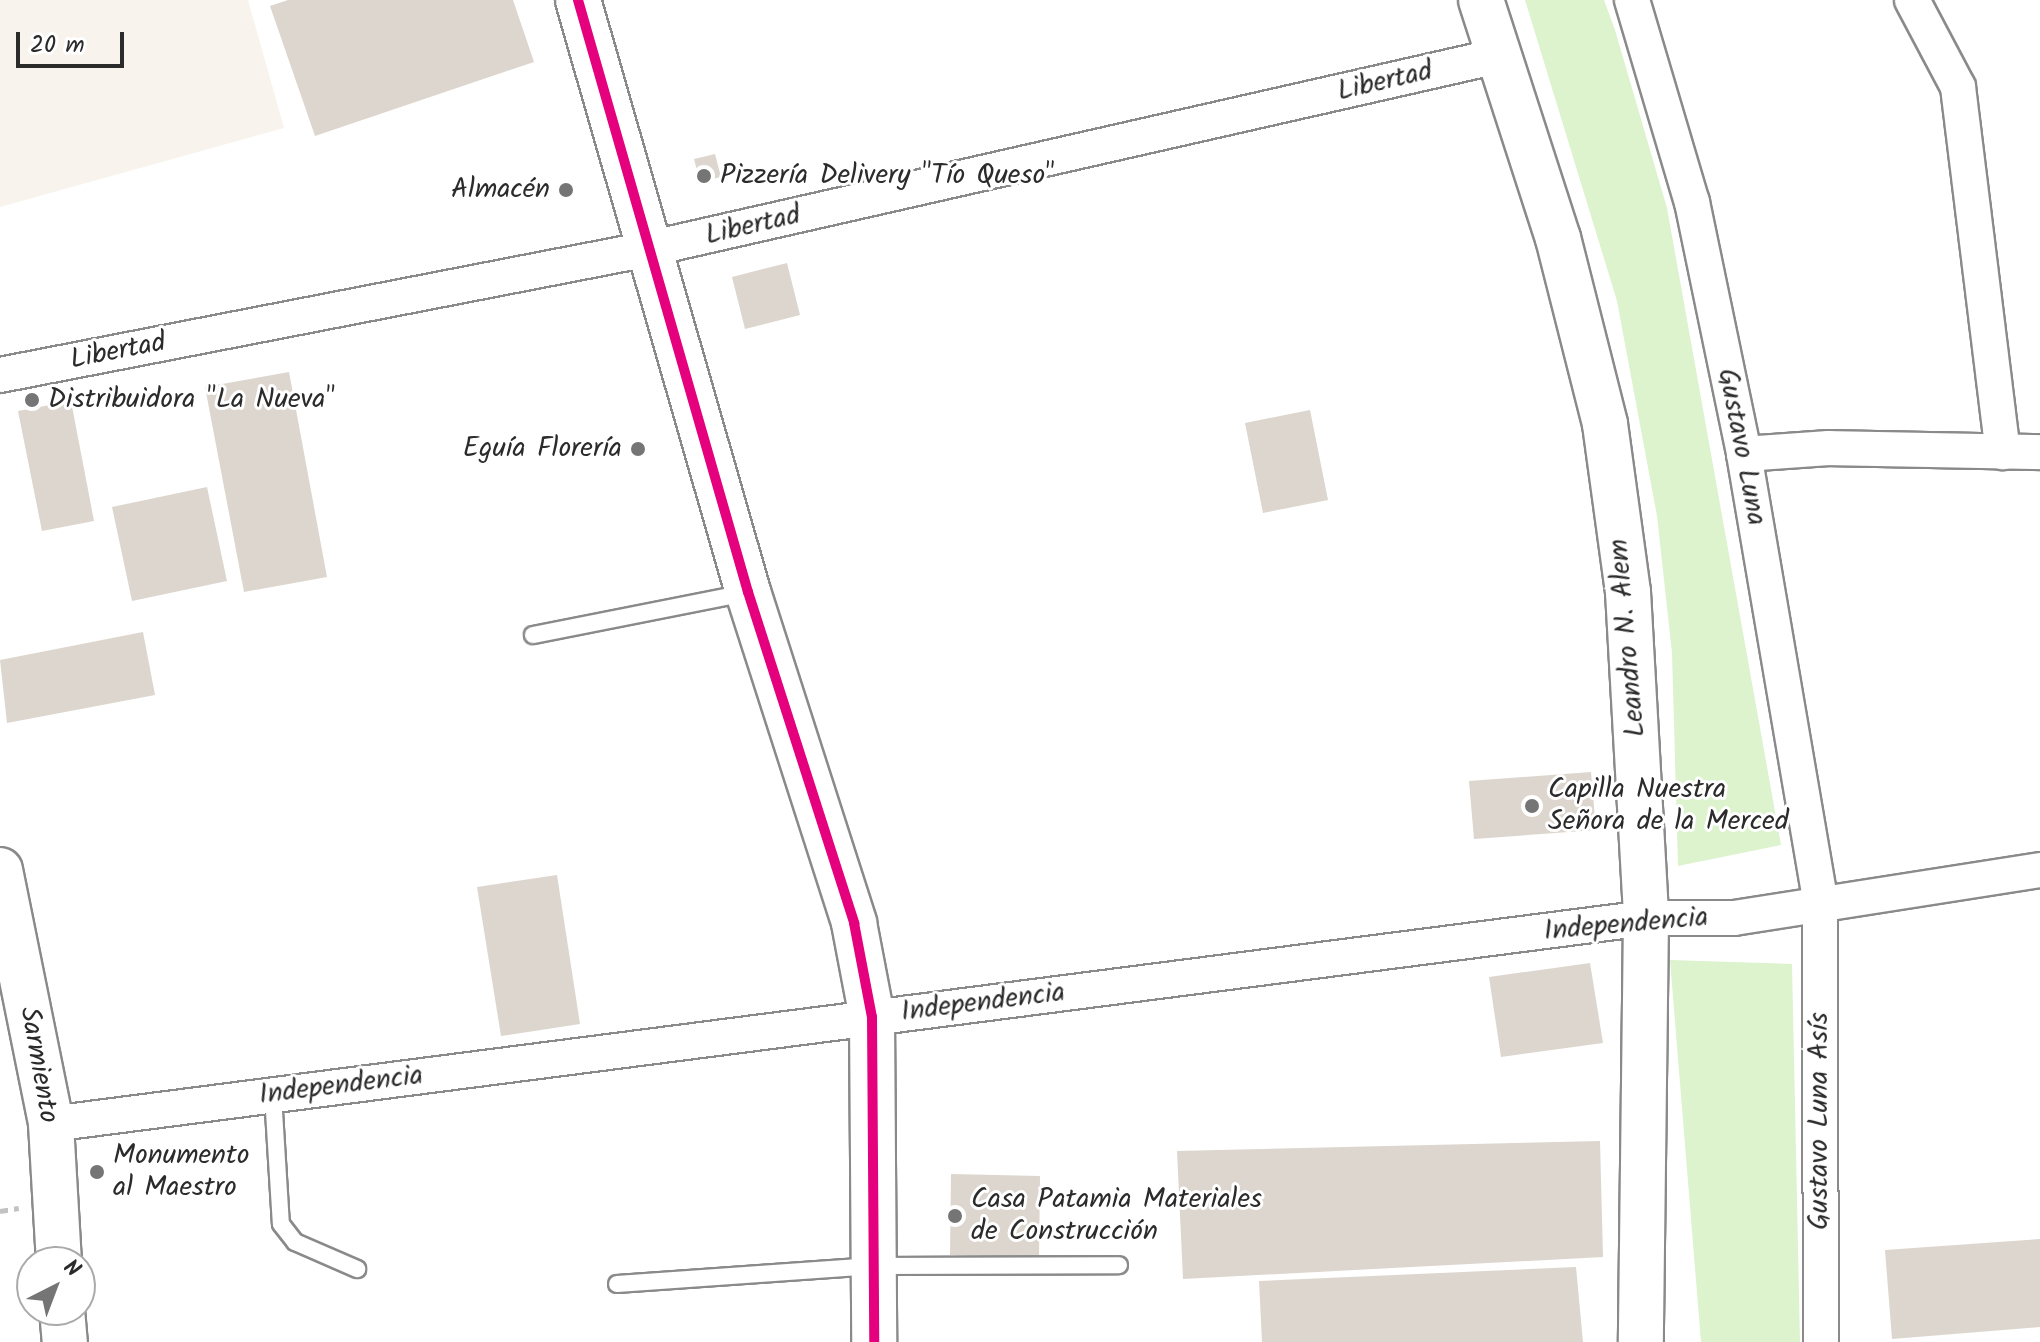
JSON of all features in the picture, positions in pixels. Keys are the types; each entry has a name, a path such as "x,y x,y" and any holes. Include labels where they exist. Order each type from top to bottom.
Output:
{"main road":[{"path":"578,0 748,592 854,923 872,1017 874,1342"},
{"name":"Leandro N. Alem","path":"1481,0 1502,55 1558,238 1605,424 1628,592 1646,918 1641,1342"},
{"name":"Sarmiento","path":"0,870 51,1124 58,1246"}],"street":[{"name":"Gustavo Luna","path":"1632,0 1692,202 1744,454 1820,900"},
{"path":"1912,0 1958,87 2003,452"},
{"name":"Libertad","path":"0,375 648,249 1502,55"},
{"path":"1744,454 1829,448 2040,452"},
{"name":"Independencia","path":"51,1124 1646,918 1734,918 1820,900 2040,870"},
{"name":"Gustavo Luna Asís","path":"1820,900 1821,1342"}],"lane":[{"path":"533,635 748,592"},
{"path":"273,1095 281,1224 295,1242 357,1269"},
{"path":"617,1284 873,1266 1119,1265"}],"shaded area":[{"path":"0,0 248,0 284,128 0,207"}],"green space":[{"path":"1525,0 1604,0 1615,30 1667,208 1781,845 1678,866 1672,653 1657,516 1617,301"},
{"path":"1670,960 1792,964 1800,1342 1701,1342"}],"building":[{"path":"288,0 513,0 534,62 315,136 270,6"},
{"path":"715,154 721,177 700,182 694,159"},
{"path":"787,263 800,315 745,329 732,277"},
{"path":"289,372 327,577 244,592 205,387"},
{"path":"71,401 94,521 42,531 18,411"},
{"path":"1310,410 1328,500 1263,513 1245,423"},
{"path":"207,487 227,581 132,601 112,507"},
{"path":"143,632 155,695 7,723 0,660"},
{"name":"Capilla Nuestra Señora de la Merced","path":"1591,772 1596,830 1474,839 1469,781"},
{"path":"557,875 580,1024 501,1036 477,887"},
{"path":"1590,963 1603,1043 1501,1057 1489,977"},
{"path":"1600,1141 1603,1257 1183,1279 1177,1151"},
{"path":"951,1174 1040,1176 1039,1257 950,1255"},
{"path":"2040,1239 2040,1327 1892,1339 1885,1250"},
{"path":"1576,1267 1583,1342 1262,1342 1259,1281"}],"transit line":[{"path":"578,0 748,592 854,923 872,1017 874,1342"}],"place":[{"name":"Pizzería Delivery \"Tío Queso\"","path":"704,176"},
{"name":"Almacén","path":"566,190"},
{"name":"Distribuidora \"La Nueva\"","path":"32,400"},
{"name":"Eguía Florería","path":"638,449"},
{"name":"Capilla Nuestra Señora de la Merced","path":"1532,806"},
{"name":"Monumento al Maestro","path":"97,1172"},
{"name":"Casa Patamia Materiales de Construcción","path":"955,1216"}]}
